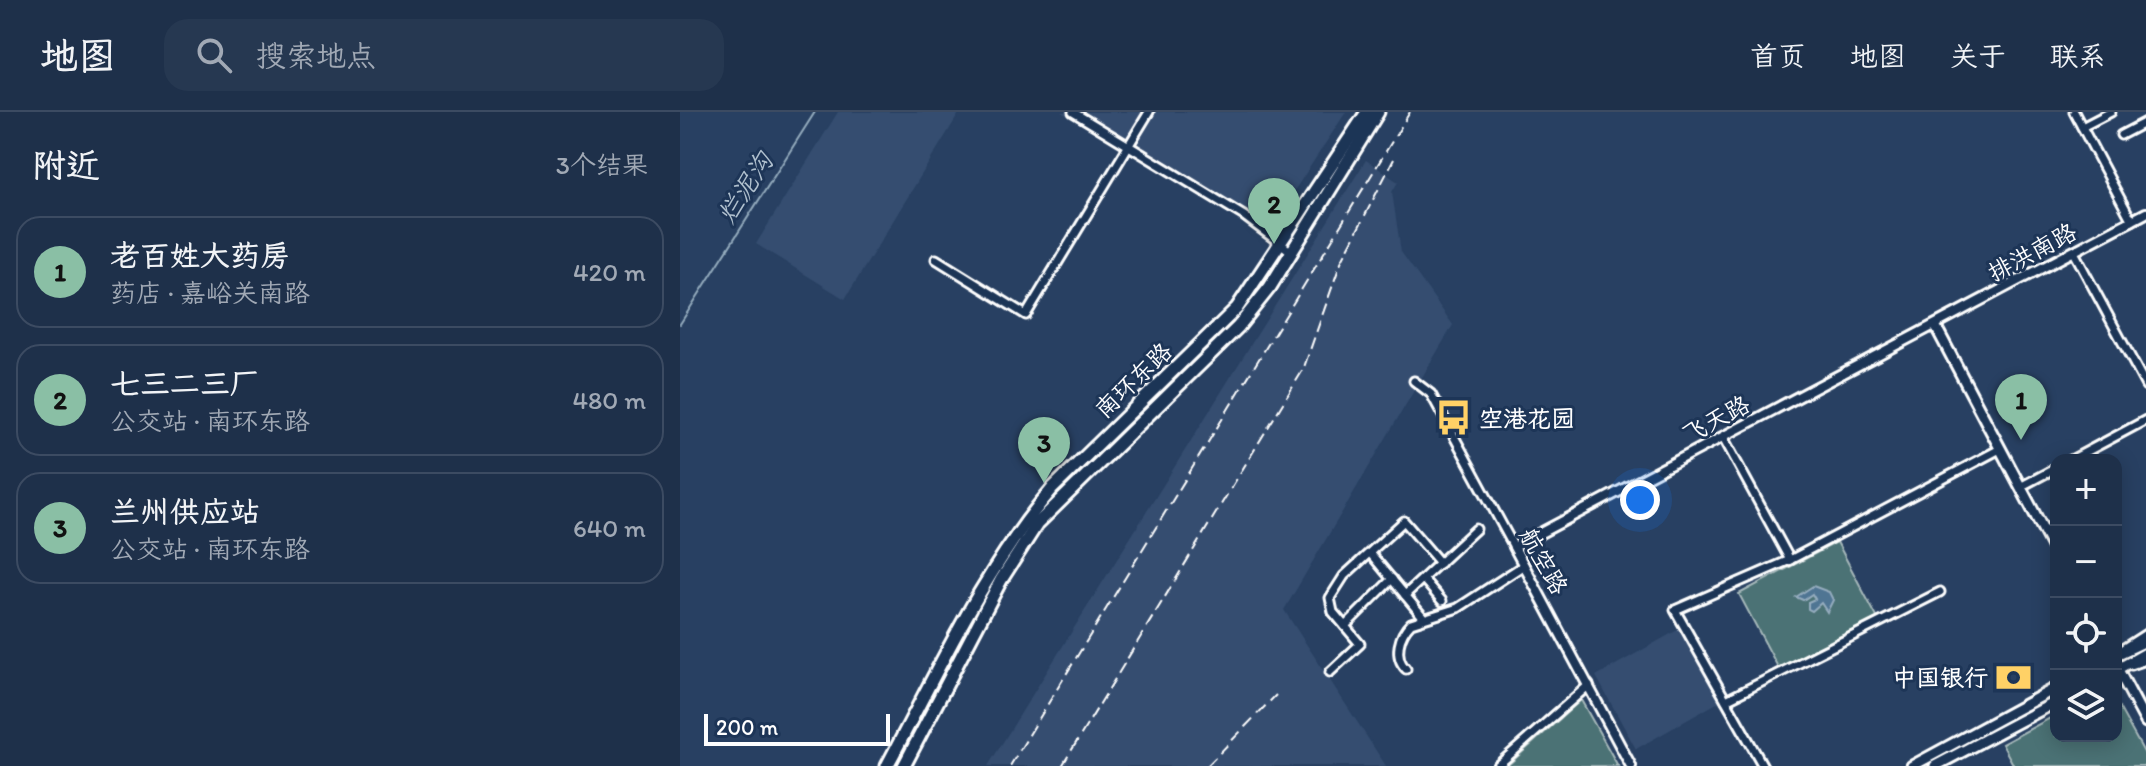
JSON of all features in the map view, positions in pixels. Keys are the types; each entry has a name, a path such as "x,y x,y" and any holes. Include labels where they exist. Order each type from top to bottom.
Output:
{"highway":[{"name":"南环东路","path":"887,766 992,571 1028,518 1053,488 1237,308 1367,112"},
{"name":"南环东路","path":"904,766 1001,580 1037,524 1238,327 1293,253 1378,112"}],"main road":[{"path":"1936,327 2050,543"},
{"path":"2122,652 2146,641"},
{"path":"2122,666 2146,653"},
{"path":"2118,670 2146,722"},
{"path":"1912,766 2050,691"},
{"path":"1935,766 2050,705"}],"street":[{"path":"1073,112 1244,216 1293,253"},
{"path":"936,259 1026,315 1149,112"},
{"path":"2074,112 2132,221"},
{"path":"2082,127 2111,112"},
{"path":"2121,135 2146,122"},
{"name":"排洪南路","path":"1936,327 2146,213"},
{"path":"2074,252 2146,386"},
{"name":"飞天路","path":"1514,547 1936,327"},
{"name":"航空路","path":"1414,381 1431,394 1631,766"},
{"path":"2082,454 2146,420"},
{"path":"1723,437 1790,560"},
{"path":"1763,766 1675,610 1790,560 2000,449"},
{"path":"2020,487 2050,471"},
{"path":"1330,672 1360,644 1333,612 1330,598 1344,576 1404,521 1440,563"},
{"path":"1405,595 1476,529"},
{"path":"1370,553 1424,618"},
{"path":"1406,669 1399,660 1401,636 1411,623 1458,608 1524,565"},
{"path":"1345,626 1392,579"},
{"path":"1423,579 1442,601"},
{"path":"1726,700 1940,592"},
{"path":"2122,651 2146,634"},
{"path":"2122,667 2146,660"},
{"path":"1497,766 1589,685"}],"shaded area":[{"path":"838,112 960,112 845,299 756,244"},
{"path":"1061,112 1346,112 1267,232"},
{"path":"1366,160 1398,182 1392,192 1401,252 1453,325 1284,610 1386,766 988,766"},
{"path":"1813,586 1829,592 1833,600 1827,612 1821,603 1812,611 1808,609 1808,602 1815,599 1812,594 1803,600 1796,597"},
{"path":"1683,627 1724,699 1636,749 1596,676"}],"green space":[{"path":"1837,542 1879,621 1781,673 1739,594"},
{"path":"1581,700 1618,766 1507,766"},
{"path":"2122,713 2146,756 2146,766 2014,766 2002,744 2050,718 2050,742 2122,742"}],"waterway":[{"name":"烂泥沟","path":"680,324 815,112"}],"railway":[{"path":"1010,766 1410,112"},
{"path":"1062,766 1303,370 1341,262 1394,159"},
{"path":"1207,766 1276,695"}],"place":[{"name":"七三二三厂","path":"1274,244"},
{"name":"空港花园","path":"1453,418"},
{"name":"老百姓大药房","path":"2021,440"},
{"name":"兰州供应站","path":"1044,483"},
{"name":"中国银行","path":"2014,677"}]}
